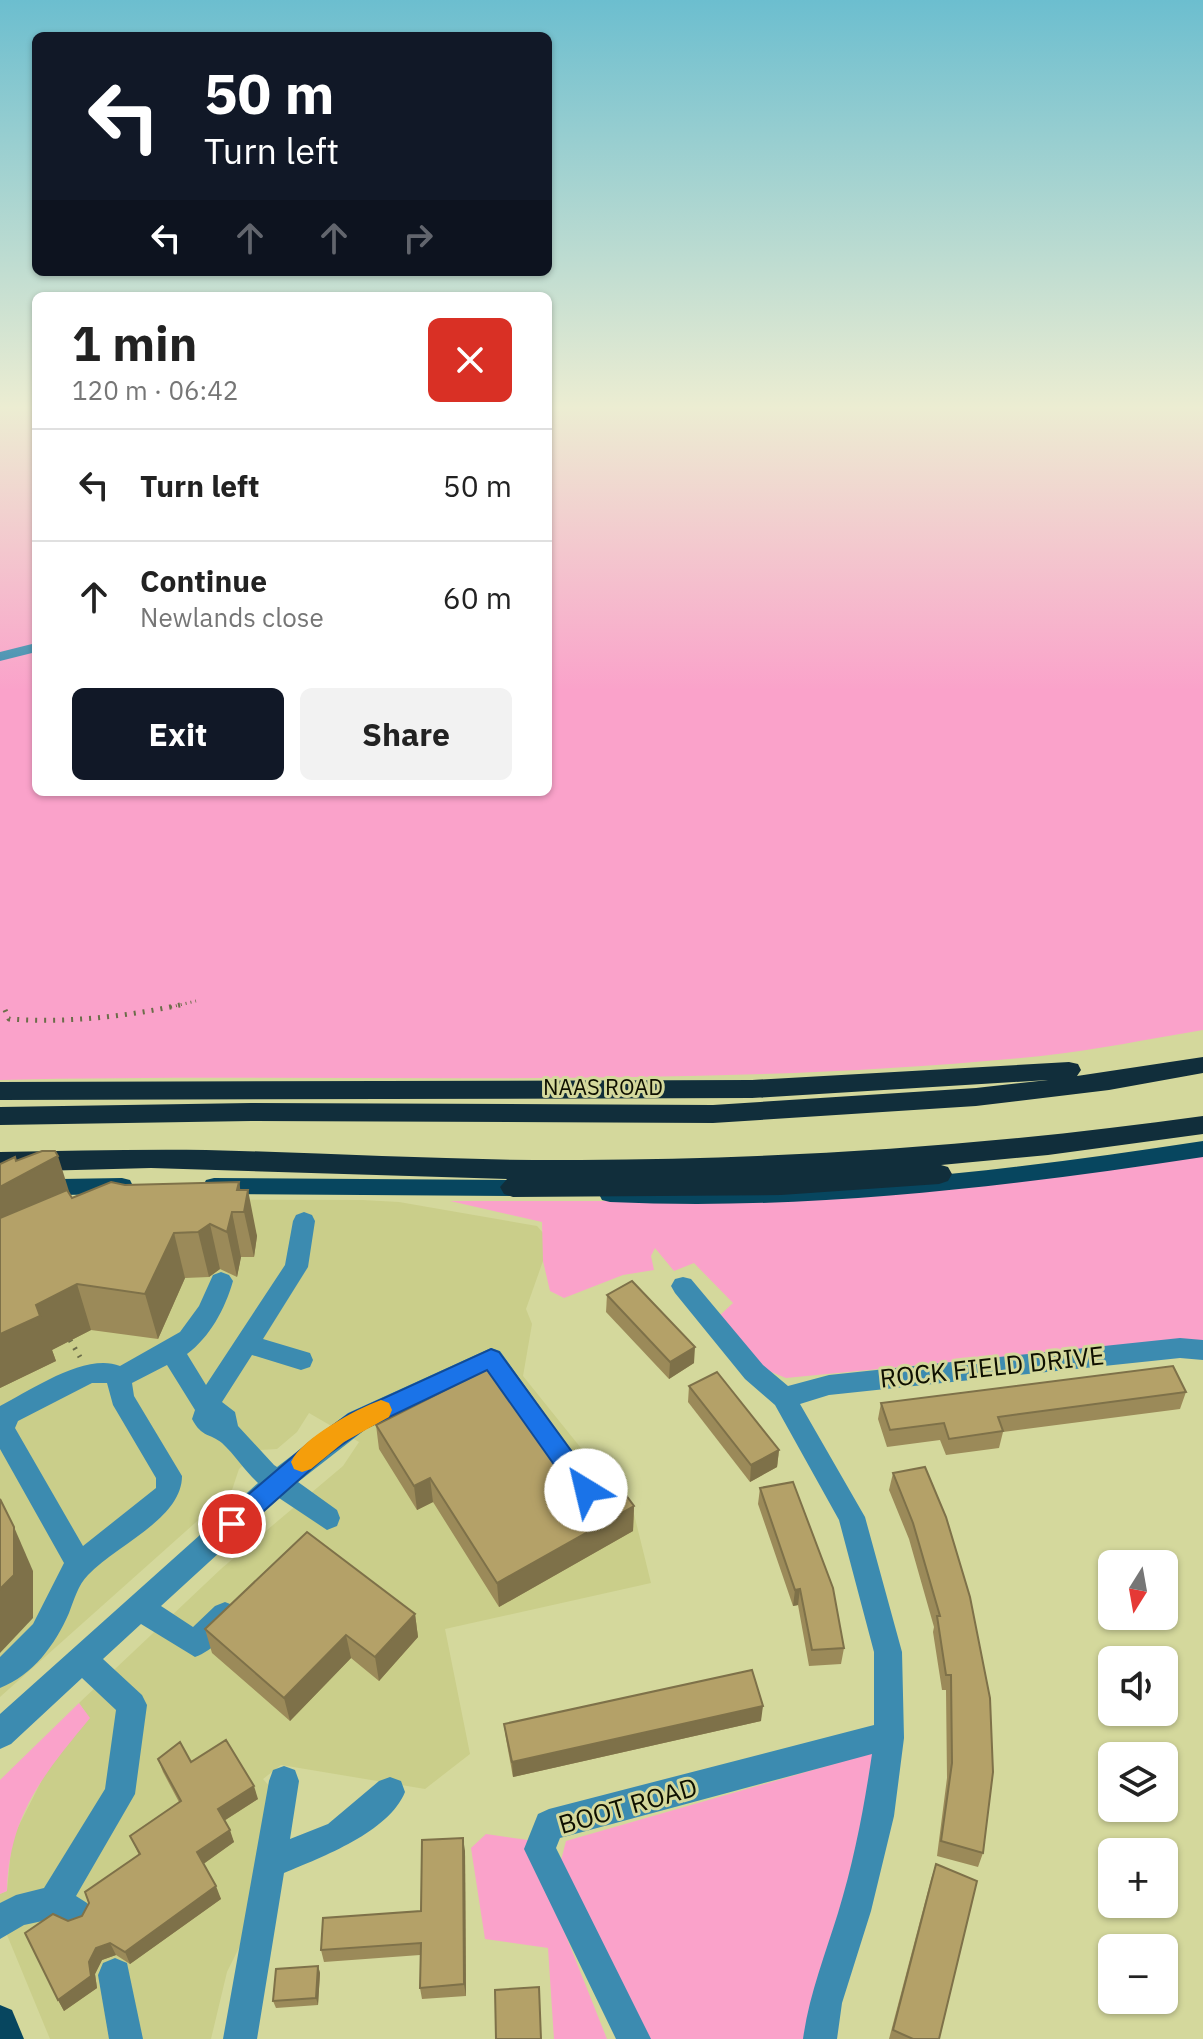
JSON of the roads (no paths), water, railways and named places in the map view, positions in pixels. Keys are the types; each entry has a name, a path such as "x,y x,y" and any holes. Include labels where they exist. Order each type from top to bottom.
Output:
{"highway":[{"path":"0,1091 752,1089 1034,1073 1203,1057"},
{"name":"NAAS ROAD","path":"0,1116 251,1112 713,1114 976,1097 1109,1081 1203,1065"},
{"path":"0,1162 150,1159 579,1170 764,1167 930,1159 1102,1141 1203,1125"},
{"path":"513,1187 662,1188 887,1179 1081,1155 1203,1135"}],"main road":[{"path":"187,1186 513,1187 648,1197 856,1194 991,1181 1203,1149"},
{"path":"0,1188 140,1186"},
{"path":"0,2022 7,2039"}],"street":[{"path":"0,657 32,648"},
{"path":"213,1415 247,1344 296,1267 304,1221"},
{"path":"119,1378 183,1346 217,1298 221,1281"},
{"path":"683,1286 754,1372 784,1398 852,1517 888,1652 889,1738 878,1816 855,1911 825,2003 820,2039"},
{"path":"247,1344 301,1360"},
{"name":"ROCK FIELD DRIVE","path":"784,1398 829,1385 1180,1348 1203,1350"},
{"path":"172,1351 213,1415 265,1473 327,1518"},
{"path":"0,1734 278,1482 357,1421 491,1358 586,1490"},
{"path":"79,1565 2,1429 4,1419 89,1373 109,1372 119,1378"},
{"path":"0,1674 34,1646 42,1635 67,1579 79,1565 163,1499 169,1490 169,1476 122,1398 119,1378"},
{"path":"139,1607 195,1644 245,1596"},
{"path":"0,1923 16,1911 65,1908 120,1794 132,1705 82,1659"},
{"name":"BOOT ROAD","path":"634,2039 540,1849 549,1825 868,1740 889,1738"},
{"path":"240,2039 284,1781"},
{"path":"271,1862 339,1835 390,1792"},
{"path":"115,1975 126,2039"}]}
